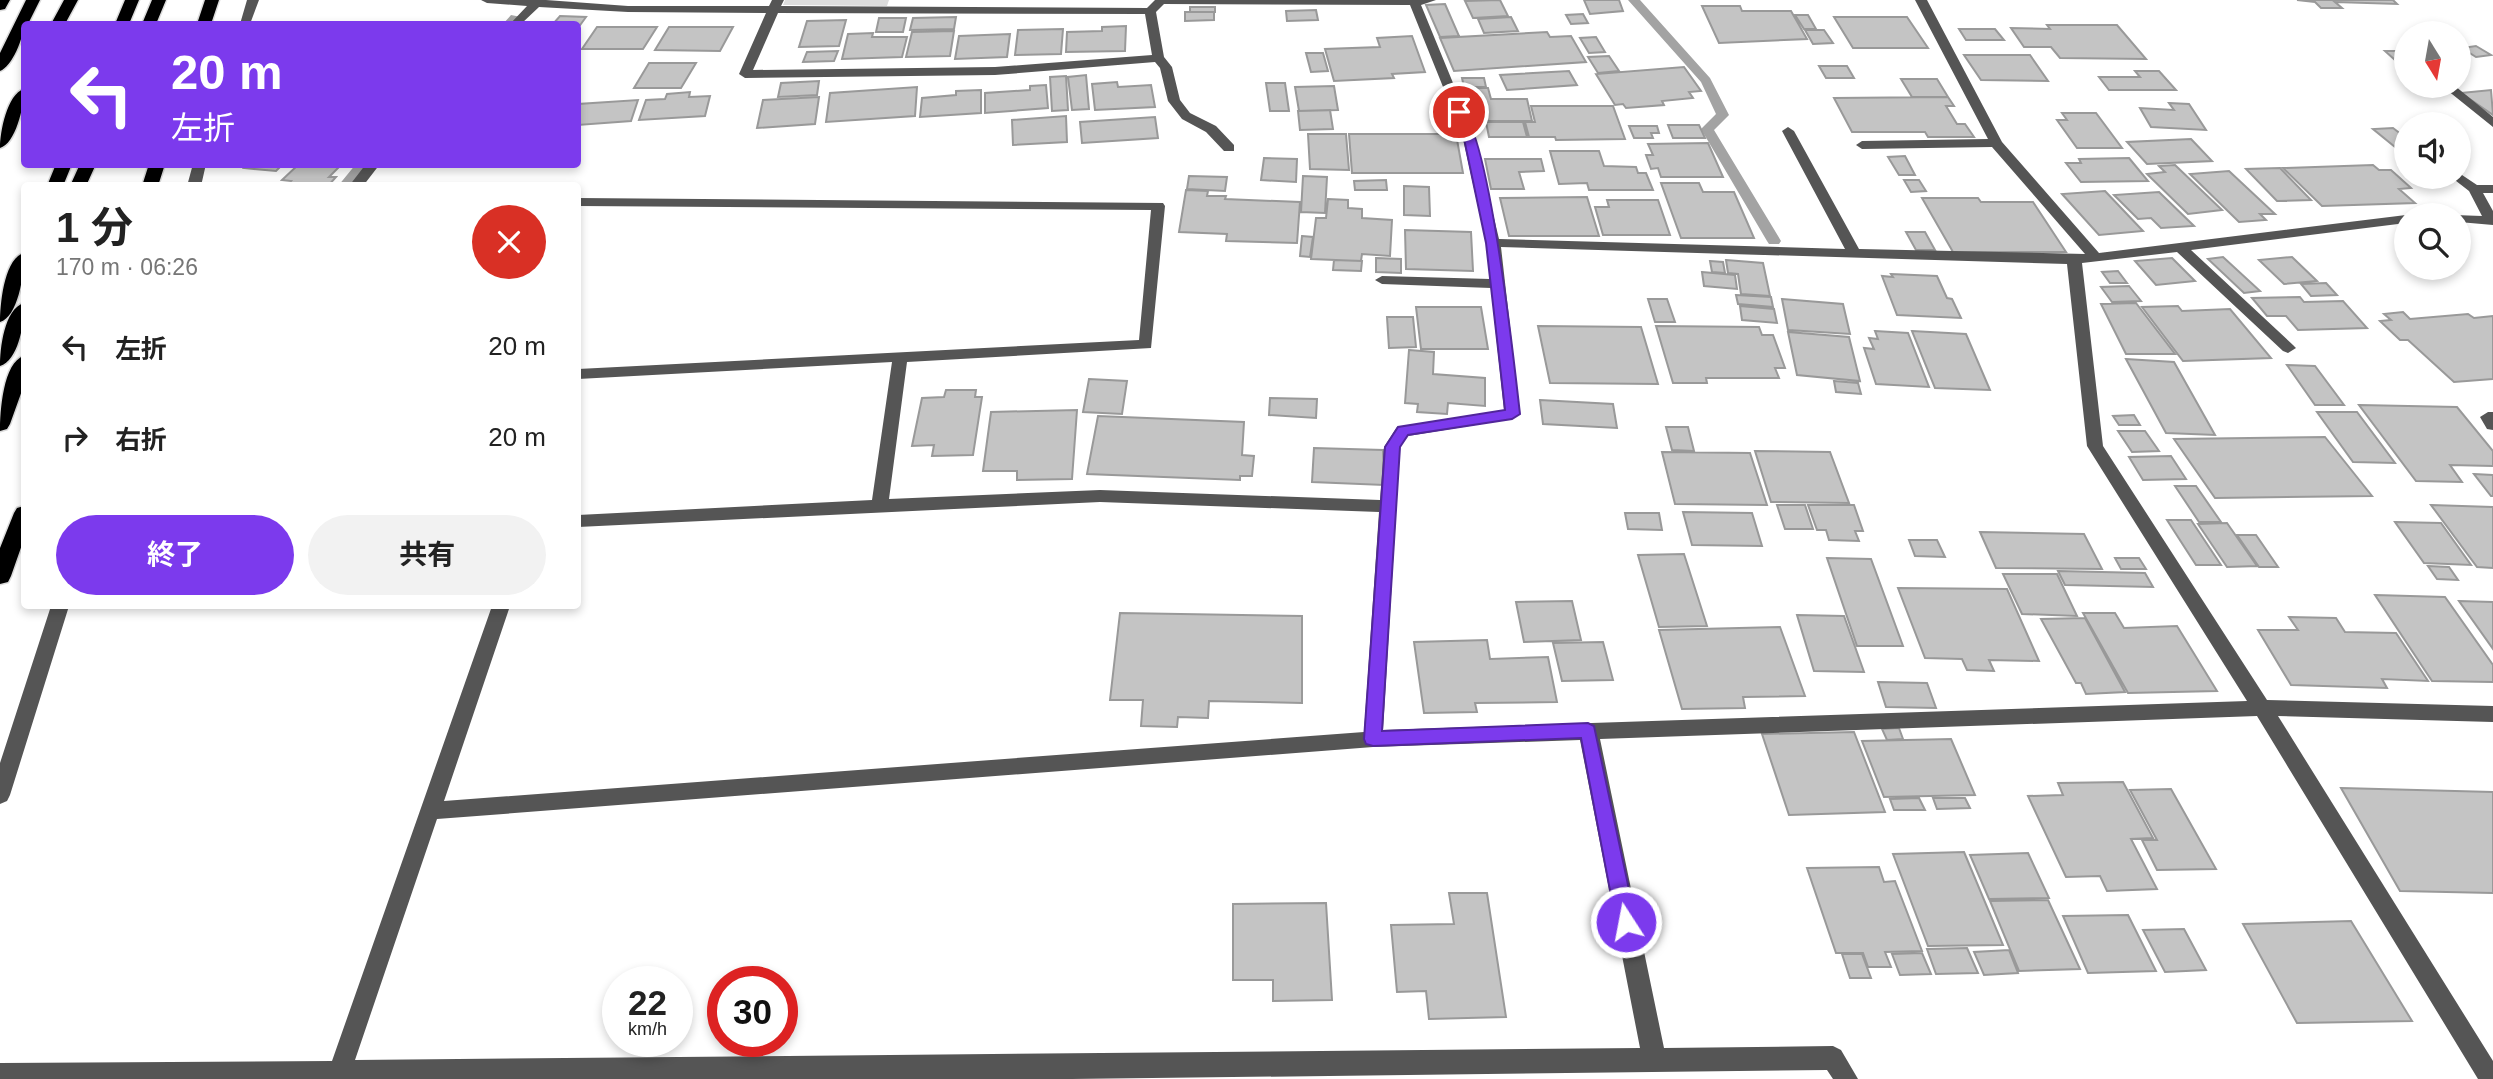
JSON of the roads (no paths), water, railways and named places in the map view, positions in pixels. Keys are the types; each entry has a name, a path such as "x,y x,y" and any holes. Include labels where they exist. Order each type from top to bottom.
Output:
{"highway":[{"path":"0,6 3,0"},
{"path":"23,21 33,0"},
{"path":"60,21 71,0"},
{"path":"123,21 132,0"},
{"path":"150,21 159,0"},
{"path":"158,21 167,0"},
{"path":"205,21 212,0"},
{"path":"0,67 21,24"},
{"path":"0,143 21,99"},
{"path":"0,316 21,265"},
{"path":"0,360 21,315"},
{"path":"0,424 21,370"},
{"path":"0,576 21,521"}],"street":[{"path":"246,21 253,0"},
{"path":"487,0 628,9 776,4 1135,5 1150,11"},
{"path":"1150,11 1161,1 1430,0"},
{"path":"1921,0 1996,143 2095,257"},
{"path":"519,21 538,2"},
{"path":"1373,739 1392,447 1403,431 1512,414 1493,243 1468,134 1414,2"},
{"path":"776,4 745,74 995,71 1158,58"},
{"path":"1150,11 1158,58 1167,66 1174,101 1186,116 1211,129 1229,148"},
{"path":"2463,98 2493,123"},
{"path":"1788,131 1855,255"},
{"path":"1862,145 1996,143"},
{"path":"358,182 371,168"},
{"path":"2471,186 2493,221"},
{"path":"2474,188 2493,189"},
{"path":"581,202 1158,206 1146,345 581,374"},
{"path":"2471,219 2493,221"},
{"path":"1493,243 2074,260 2394,221"},
{"path":"2182,248 2288,348"},
{"path":"2074,260 2095,446 2262,708 2491,1079"},
{"path":"1382,280 1496,284"},
{"path":"880,506 900,357"},
{"path":"2493,417 2488,417 2493,425"},
{"path":"581,521 1100,496 1388,506"},
{"path":"0,795 59,609"},
{"path":"338,1075 500,609"},
{"path":"430,810 1373,739 2262,708 2493,714"},
{"path":"1588,731 1654,1059"},
{"path":"0,1075 1061,1072 1654,1059 1833,1058 1846,1079"}],"waterway":[{"path":"1634,0 1706,81 1723,115 1707,129 1774,241"},
{"path":"511,21 515,17"},
{"path":"348,182 360,168"}]}
